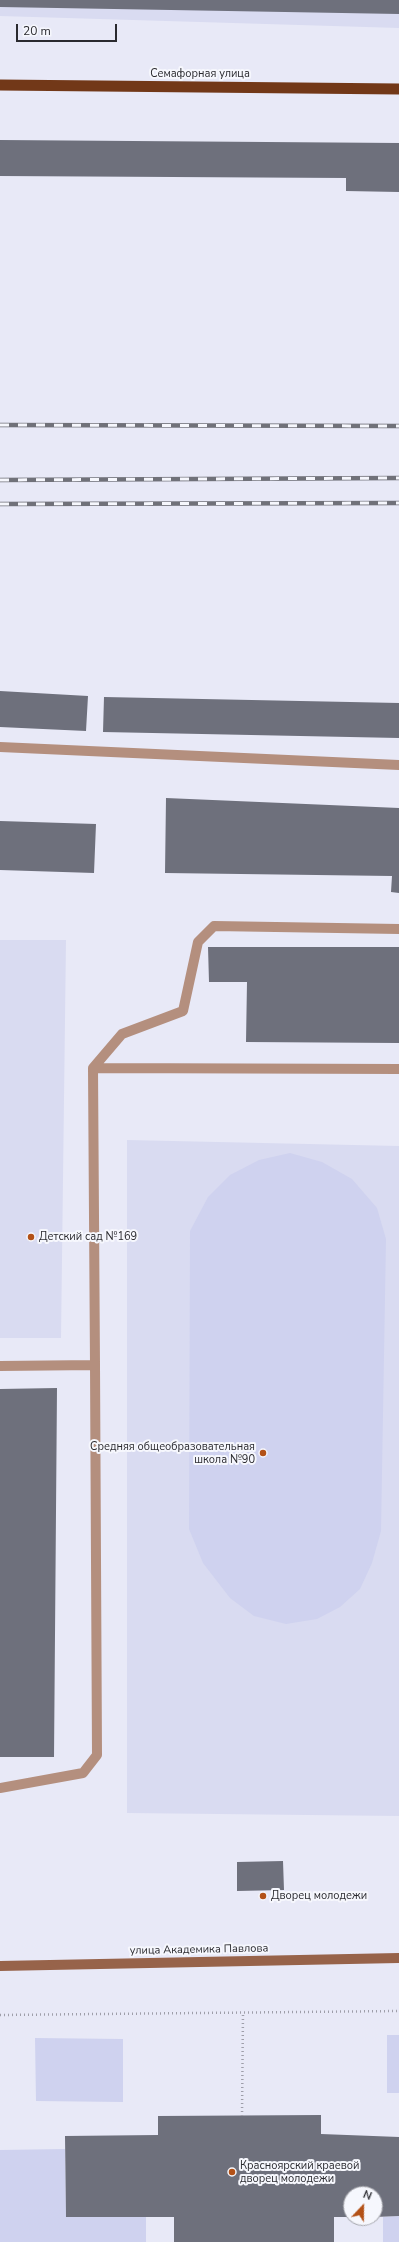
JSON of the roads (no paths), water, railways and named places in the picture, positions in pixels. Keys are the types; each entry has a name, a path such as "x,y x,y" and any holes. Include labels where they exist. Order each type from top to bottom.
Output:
{"highway":[{"name":"Семафорная улица","path":"0,85 399,89"}],"main road":[{"name":"улица Академика Павлова","path":"0,1966 399,1958"}],"lane":[{"path":"0,747 399,765"},
{"path":"0,1788 83,1773 97,1755 94,1068 122,1034 183,1011 198,942 214,926 399,929"},
{"path":"94,1068 399,1069"},
{"path":"0,1366 95,1365"}],"railway":[{"path":"0,425 399,426"},
{"path":"0,480 399,478"},
{"path":"0,504 399,503"}],"place":[{"name":"Детский сад №169","path":"31,1237"},
{"name":"Средняя общеобразовательная школа №90","path":"263,1453"},
{"name":"Дворец молодежи","path":"263,1896"},
{"name":"Красноярский краевой дворец молодежи","path":"232,2172"}]}
